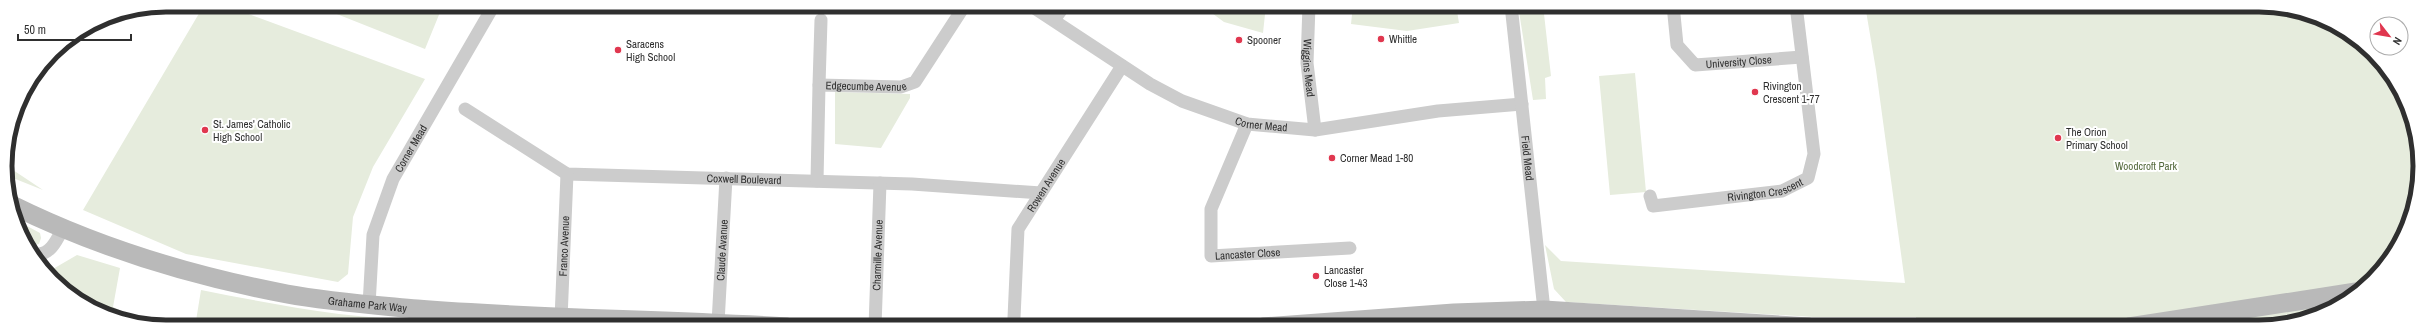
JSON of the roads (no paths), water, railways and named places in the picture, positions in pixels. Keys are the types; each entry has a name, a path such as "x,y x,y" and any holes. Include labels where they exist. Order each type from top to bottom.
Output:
{"street":[{"name":"Corner Mead","path":"369,305 373,235 393,179 490,12"},
{"name":"Edgecumbe Avenue","path":"817,181 819,85 901,87 915,82 960,12"},
{"name":"Corner Mead","path":"1041,12 1122,66 1182,101 1247,124 1315,130 1438,111 1522,104"},
{"path":"1054,20 1060,12"},
{"name":"Wiggins Mead","path":"1308,12 1308,63 1315,130"},
{"name":"Field Mead","path":"1512,12 1544,310"},
{"name":"University Close","path":"1674,12 1676,44 1695,65 1802,57"},
{"name":"Rivington Crescent","path":"1650,196 1653,206 1782,191 1808,178 1814,154 1797,12"},
{"path":"819,85 821,20"},
{"name":"Rowen Avenue","path":"1014,318 1018,229 1122,66"},
{"path":"465,109 566,174"},
{"name":"Lancaster Close","path":"1247,124 1211,209 1211,256 1350,248"},
{"name":"Coxwell Boulevard","path":"566,174 880,183 1042,193"},
{"name":"Franco Avenue","path":"561,319 566,174"},
{"name":"Claude Avanue","path":"718,320 726,178"},
{"name":"Charmille Avenue","path":"875,320 880,183"},
{"name":"Grahame Park Way","path":"17,207 63,228 191,273 288,295 369,305 561,319 600,320"},
{"path":"40,255 54,246 63,228"},
{"path":"2174,320 2346,294"},
{"path":"1358,320 1454,313 1544,310 1700,320"}],"place":[{"name":"Whittle","path":"1381,39"},
{"name":"Spooner","path":"1239,40"},
{"name":"Saracens High School","path":"618,50"},
{"name":"Rivington Crescent 1-77","path":"1755,92"},
{"name":"St. James' Catholic High School","path":"205,130"},
{"name":"The Orion Primary School","path":"2058,138"},
{"name":"Corner Mead 1-80","path":"1332,158"},
{"name":"Lancaster Close 1-43","path":"1316,276"}],"park label":[{"name":"Woodcroft Park","path":"2146,166"}]}
